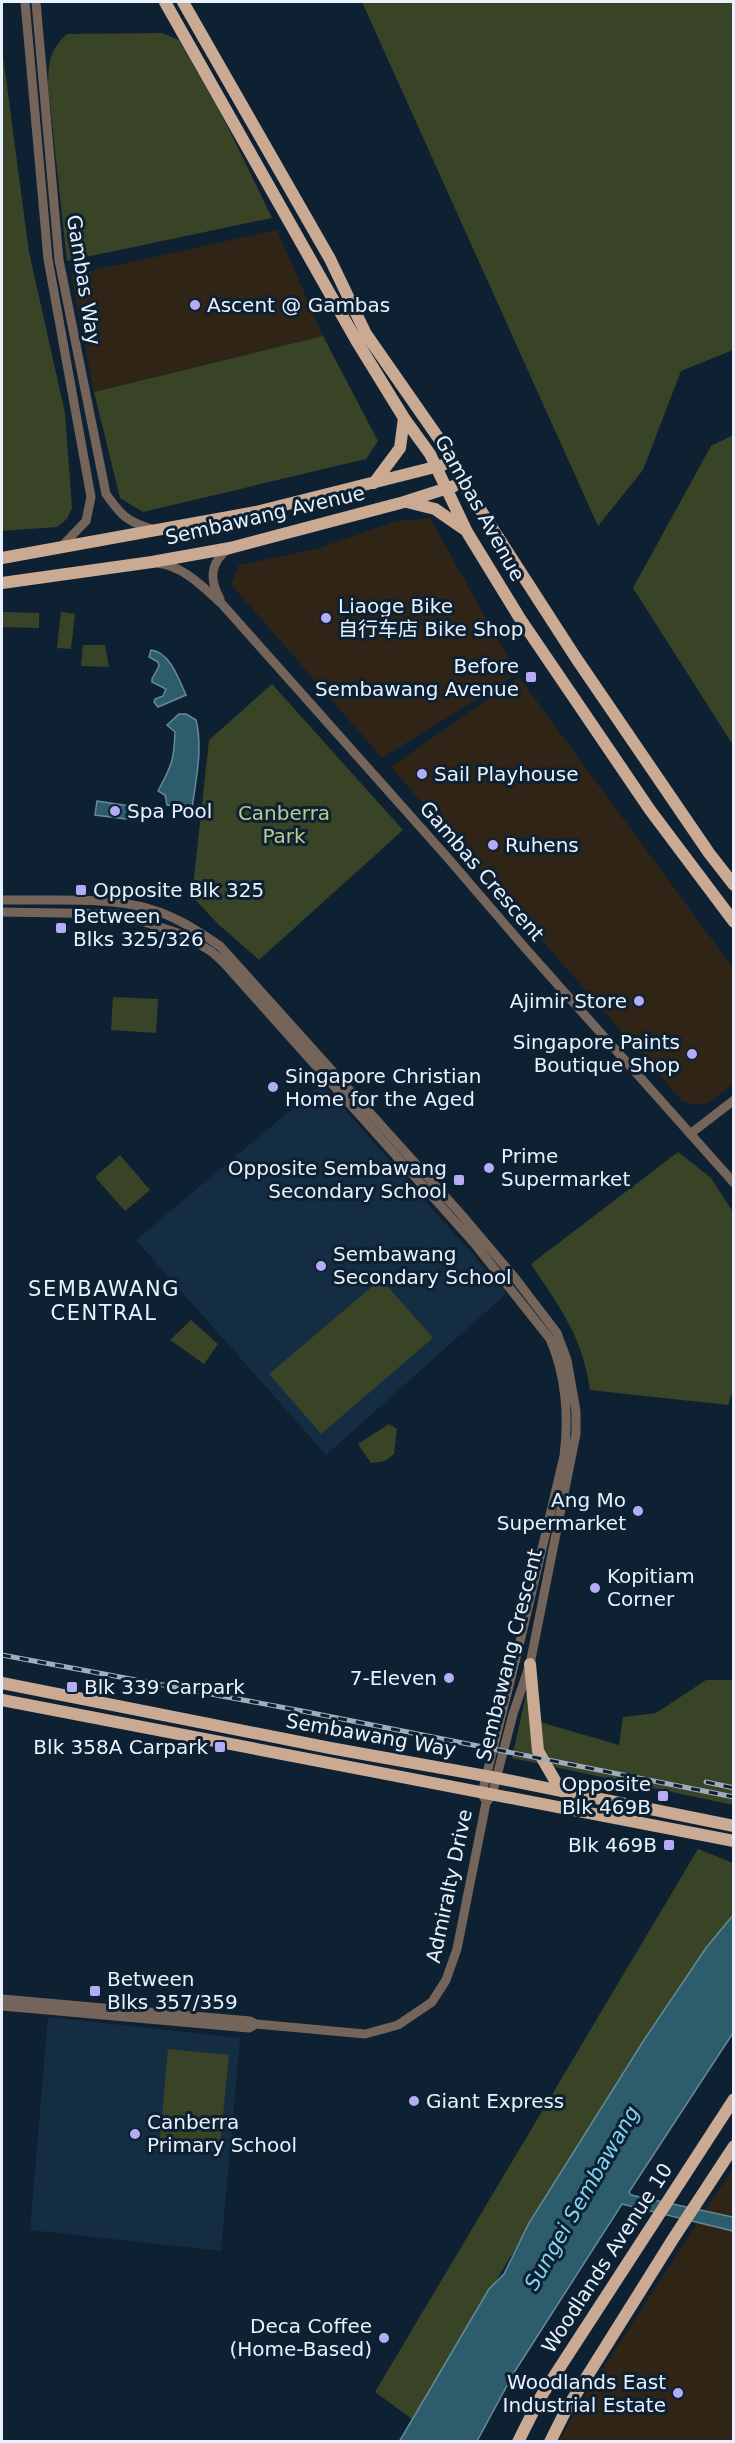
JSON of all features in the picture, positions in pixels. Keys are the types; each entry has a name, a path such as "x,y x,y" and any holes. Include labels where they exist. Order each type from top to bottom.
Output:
{"main road":[{"name":"Gambas Avenue","path":"165,2 356,340 404,418 430,454 467,532 519,617 650,810 734,921"},
{"name":"Gambas Avenue","path":"183,2 330,260 366,334 444,446 463,482 576,658 709,853 734,885"},
{"path":"374,483 400,448 404,418"},
{"name":"Sembawang Avenue","path":"2,558 256,512 453,462"},
{"name":"Sembawang Avenue","path":"2,583 152,562 230,548 404,502 463,482"},
{"path":"404,502 435,509 467,532"},
{"path":"692,865 703,871 708,870 709,853"},
{"path":"734,909 734,921"},
{"path":"530,1664 538,1750 561,1791"},
{"name":"Sembawang Way","path":"2,1683 734,1826"},
{"name":"Sembawang Way","path":"2,1700 487,1797 604,1814 734,1841"},
{"name":"Woodlands Avenue 10","path":"518,2442 540,2398 734,2099"},
{"path":"550,2442 566,2410 734,2146"}],"street":[{"name":"Gambas Way","path":"25,2 48,259 91,497 86,521 58,549"},
{"name":"Gambas Way","path":"36,2 59,260 106,494 123,517 134,524 159,531"},
{"name":"Gambas Crescent","path":"222,604 214,587 212,572 216,561 230,548"},
{"name":"Gambas Crescent","path":"152,562 177,567 192,577 222,604 734,1183"},
{"name":"Sembawang Crescent","path":"2,900 134,905 159,912 193,928 220,945 452,1204 515,1278 557,1333 567,1360 576,1412 576,1434 530,1664 492,1777"},
{"name":"Sembawang Crescent","path":"2,912 120,914 172,929 212,952 317,1065 474,1243 550,1339 555,1351 566,1406 564,1456 519,1646 487,1797"},
{"path":"690,1134 734,1100"},
{"name":"Admiralty Drive","path":"2,1999 249,2021 256,2024 365,2034 398,2025 432,2002 446,1980 457,1949 487,1797"},
{"name":"Admiralty Drive","path":"2,2006 249,2028 256,2024"}],"shaded area":[{"name":"Ascent @ Gambas","path":"277,230 323,336 94,392 71,275"},
{"path":"430,518 517,674 382,758 231,584 239,565 316,549 397,521"},
{"path":"519,677 733,968 733,1084 708,1103 696,1105 682,1101 391,767"},
{"name":"Sembawang Secondary School","path":"322,1084 507,1293 326,1455 136,1240"},
{"name":"Canberra Primary School","path":"48,2017 240,2038 221,2251 30,2230"},
{"path":"733,2168 733,2441 558,2442 580,2404"}],"green space":[{"path":"362,2 733,2 733,350 681,371 643,470 598,526"},
{"path":"2,27 3,56 29,252 65,413 72,508 67,519 57,527 2,531"},
{"path":"162,33 179,40 227,125 272,218 67,261 48,86 53,51 67,34"},
{"path":"323,336 378,441 366,459 143,512 120,498 94,392"},
{"path":"733,435 733,745 633,588 711,446"},
{"path":"3,612 39,613 39,628 2,627"},
{"path":"61,612 75,614 71,649 57,648"},
{"path":"83,645 105,645 109,667 81,666"},
{"name":"Canberra Park","path":"272,684 403,830 259,960 218,924 192,896 209,740"},
{"path":"113,997 158,999 156,1033 111,1030"},
{"path":"678,1152 711,1178 733,1212 734,1387 728,1405 590,1390 587,1371 576,1338 561,1309 531,1264"},
{"path":"120,1155 150,1190 125,1211 95,1177"},
{"path":"381,1279 433,1338 321,1434 269,1374"},
{"path":"191,1320 218,1344 204,1364 170,1340"},
{"path":"389,1424 397,1429 394,1454 385,1461 371,1463 358,1444"},
{"path":"706,1680 733,1680 733,1805 512,1758 527,1690 540,1722 619,1745 623,1717 656,1713"},
{"path":"698,1849 733,1863 733,1913 626,2067 412,2419 375,2392"},
{"path":"168,2049 229,2055 220,2145 160,2139"}],"water":[{"path":"151,650 158,652 169,661 186,695 158,707 154,702 155,699 163,696 166,689 152,682 159,666 158,662 149,657"},
{"path":"179,714 186,714 196,720 198,731 198,764 192,808 167,805 165,795 158,791 169,768 174,749 175,732 167,725"},
{"name":"Spa Pool","path":"97,801 136,807 134,820 95,815"},
{"name":"Sungei Sembawang","path":"733,1915 733,2033 629,2192 631,2195 733,2217 733,2231 622,2204 515,2371 477,2441 399,2442 489,2289 504,2274 529,2223 644,2040 706,1948"}],"railway":[{"path":"2,1655 302,1711 734,1797"},
{"path":"706,1782 734,1788"}],"place":[{"name":"Ascent @ Gambas","path":"195,305"},
{"name":"Liaoge Bike 自行车店 Bike Shop","path":"326,618"},
{"name":"Before Sembawang Avenue","path":"531,677"},
{"name":"Sail Playhouse","path":"422,774"},
{"name":"Spa Pool","path":"115,811"},
{"name":"Ruhens","path":"493,845"},
{"name":"Opposite Blk 325","path":"81,890"},
{"name":"Between Blks 325/326","path":"61,928"},
{"name":"Ajimir Store","path":"639,1001"},
{"name":"Singapore Paints Boutique Shop","path":"692,1054"},
{"name":"Singapore Christian Home for the Aged","path":"273,1087"},
{"name":"Prime Supermarket","path":"489,1168"},
{"name":"Opposite Sembawang Secondary School","path":"459,1180"},
{"name":"Sembawang Secondary School","path":"321,1266"},
{"name":"Ang Mo Supermarket","path":"638,1511"},
{"name":"Kopitiam Corner","path":"595,1588"},
{"name":"7-Eleven","path":"449,1678"},
{"name":"Blk 339 Carpark","path":"72,1687"},
{"name":"Blk 358A Carpark","path":"220,1747"},
{"name":"Opposite Blk 469B","path":"663,1796"},
{"name":"Blk 469B","path":"669,1845"},
{"name":"Between Blks 357/359","path":"95,1991"},
{"name":"Giant Express","path":"414,2101"},
{"name":"Canberra Primary School","path":"135,2134"},
{"name":"Deca Coffee (Home-Based)","path":"384,2338"},
{"name":"Woodlands East Industrial Estate","path":"678,2393"}],"district":[{"name":"SEMBAWANG CENTRAL","path":"104,1301"}]}
